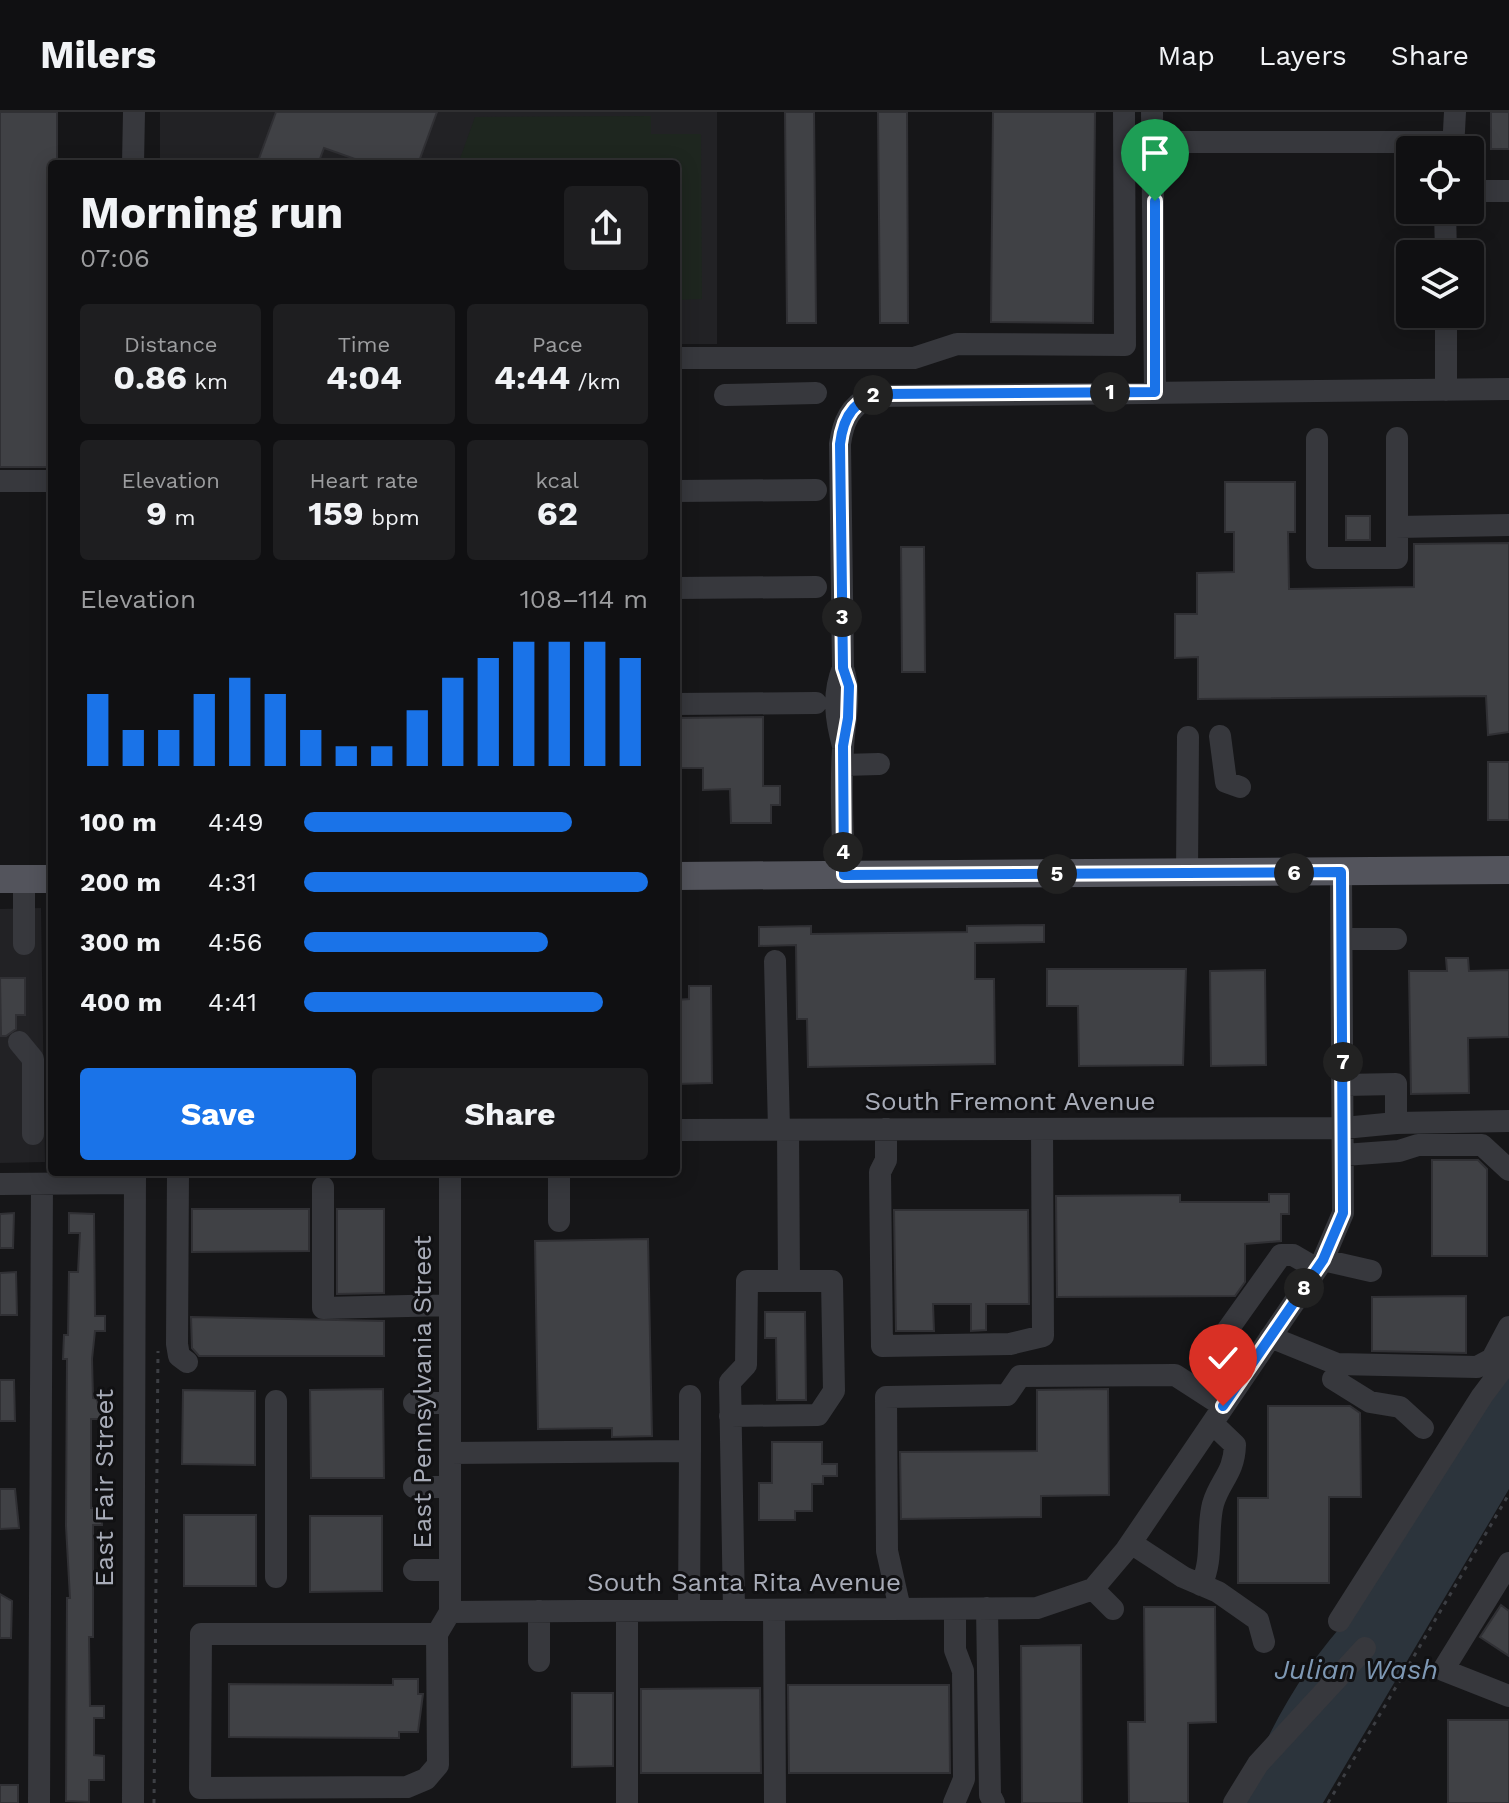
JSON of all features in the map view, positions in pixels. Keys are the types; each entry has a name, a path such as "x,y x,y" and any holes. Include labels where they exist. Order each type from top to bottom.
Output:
{"main road":[{"path":"680,876 1509,870"},
{"path":"12,879 48,879"}],"street":[{"path":"133,160 134,112"},
{"path":"680,358 914,358 957,344 1125,345 1124,112"},
{"path":"1152,112 1155,142 1155,392"},
{"path":"1454,136 1455,112"},
{"path":"1155,142 1396,145"},
{"path":"1484,191 1509,191"},
{"path":"1446,328 1446,390"},
{"path":"844,875 843,756 849,696 843,668 840,444 845,421 861,400 882,394 1509,389"},
{"path":"725,395 816,393"},
{"path":"1317,439 1317,558 1397,558 1397,438"},
{"path":"0,481 48,481"},
{"path":"680,491 816,490"},
{"path":"1397,527 1509,525"},
{"path":"680,588 816,587"},
{"path":"680,704 816,703"},
{"path":"1220,736 1226,782 1240,787"},
{"path":"1187,873 1188,737"},
{"path":"843,756 879,764"},
{"path":"1113,1609 1093,1589 1131,1543 1320,1265 1343,1213 1341,872"},
{"path":"12,879 24,944"},
{"path":"1342,939 1396,939"},
{"path":"775,961 789,1281"},
{"path":"19,1042 33,1059 33,1134"},
{"path":"1344,1085 1396,1084 1396,1123"},
{"name":"South Fremont Avenue","path":"680,1130 1344,1128 1396,1123 1509,1121"},
{"path":"886,1129 886,1160 880,1172 882,1346 1010,1344 1043,1336 1042,1129"},
{"path":"1344,1155 1399,1151 1418,1145 1482,1145 1509,1170"},
{"path":"178,1176 177,1344 179,1356 187,1362"},
{"name":"East Pennsylvania Street","path":"450,1176 450,1612"},
{"path":"559,1176 559,1221"},
{"path":"0,1184 135,1178"},
{"name":"East Fair Street","path":"133,1803 135,1178"},
{"path":"39,1803 42,1184"},
{"path":"323,1187 323,1308 450,1305"},
{"path":"1256,1358 1224,1335 1281,1255 1293,1255 1320,1265 1371,1271"},
{"path":"730,1416 818,1415 834,1391 832,1281 747,1281 746,1365 730,1382 730,1416 734,1610"},
{"path":"1270,1337 1337,1364 1477,1367 1492,1359 1509,1327"},
{"path":"1339,1621 1482,1396 1509,1360"},
{"path":"900,1609 887,1551 886,1397 1007,1395 1020,1376 1175,1375 1218,1414 1235,1445 1234,1467 1214,1503 1208,1570 1201,1585"},
{"path":"1333,1379 1370,1402 1400,1407 1423,1428"},
{"path":"689,1610 690,1396"},
{"path":"276,1401 276,1577"},
{"path":"414,1403 450,1403"},
{"path":"450,1453 690,1451"},
{"path":"414,1487 450,1487"},
{"path":"1131,1543 1183,1577 1218,1592 1258,1620 1264,1642"},
{"path":"1509,1563 1443,1670 1509,1696"},
{"path":"414,1570 450,1570"},
{"name":"South Santa Rita Avenue","path":"450,1612 1037,1608 1093,1589"},
{"path":"987,1608 990,1795 994,1803"},
{"path":"954,1803 964,1779 963,1671 955,1650 955,1609"},
{"path":"774,1610 775,1803"},
{"path":"539,1611 539,1661"},
{"path":"627,1611 627,1803"},
{"path":"437,1634 201,1634 200,1788 407,1787 426,1779 438,1765 437,1634 450,1612"},
{"path":"1234,1803 1258,1764 1365,1648"}],"path":[{"path":"154,1803 157,1440"},
{"path":"1328,1803 1509,1494"}],"shaded area":[{"path":"160,112 717,112 717,344 680,344 680,160 160,160"},
{"path":"651,116 651,134 701,134 702,299 680,300 680,160 459,160 475,117"},
{"path":"41,908 45,1162 0,1163 0,909"}],"water":[{"name":"Julian Wash","path":"1509,1368 1509,1489 1323,1803 1241,1803 1261,1752 1287,1702 1318,1654 1354,1612"}],"building":[{"path":"0,112 57,112 57,160 48,160 48,467 0,467"},
{"path":"276,112 437,112 419,160 358,160 324,148 320,160 258,160"},
{"path":"785,112 814,112 816,323 787,323"},
{"path":"878,112 907,112 908,323 880,323"},
{"path":"993,112 1095,112 1093,323 991,322"},
{"path":"1491,112 1509,112 1509,149 1491,149"},
{"path":"1225,482 1295,482 1295,532 1288,532 1289,589 1414,587 1414,544 1509,543 1509,732 1488,735 1486,696 1198,699 1198,657 1175,658 1175,614 1197,614 1197,573 1234,572 1234,532 1225,532"},
{"path":"1346,516 1370,516 1370,540 1346,540"},
{"path":"901,547 924,547 925,672 902,672"},
{"path":"763,717 763,786 780,786 780,805 771,805 771,823 731,823 730,789 703,790 703,768 680,768 680,718"},
{"path":"1488,762 1509,762 1509,820 1488,820"},
{"path":"1044,925 1044,942 975,943 975,979 994,979 995,1064 808,1067 807,1019 797,1019 796,945 759,946 759,927 811,926 811,934 967,932 967,926"},
{"path":"1446,958 1468,958 1469,971 1509,970 1509,1037 1468,1038 1469,1093 1411,1094 1409,971 1447,971"},
{"path":"1047,969 1186,969 1183,1065 1079,1066 1078,1006 1047,1006"},
{"path":"1265,970 1266,1065 1211,1066 1210,971"},
{"path":"0,978 25,978 25,1015 16,1015 16,1029 6,1036 1,1036"},
{"path":"689,986 711,986 712,1083 680,1084 680,1000 689,999"},
{"path":"1432,1160 1478,1160 1487,1169 1487,1256 1432,1256"},
{"path":"1269,1194 1289,1194 1289,1214 1281,1214 1281,1241 1245,1244 1245,1282 1235,1296 1057,1297 1056,1196 1180,1195 1180,1202 1269,1202"},
{"path":"192,1209 309,1209 309,1251 192,1252"},
{"path":"337,1209 384,1209 384,1293 337,1294"},
{"path":"894,1210 1028,1210 1029,1304 986,1304 986,1330 971,1331 971,1304 933,1304 934,1331 896,1331"},
{"path":"14,1213 13,1248 0,1248 0,1214"},
{"path":"69,1213 94,1214 95,1316 105,1316 105,1331 95,1331 92,1359 93,1398 97,1399 98,1405 107,1405 108,1419 91,1419 91,1508 101,1508 102,1525 93,1525 93,1637 89,1637 90,1706 104,1706 104,1718 94,1718 94,1755 104,1756 104,1780 89,1780 89,1802 66,1801 67,1598 70,1598 66,1526 67,1359 63,1359 64,1335 68,1335 69,1272 78,1272 80,1233 69,1233"},
{"path":"648,1239 652,1436 612,1437 612,1428 538,1429 535,1241"},
{"path":"16,1272 17,1315 0,1315 0,1273"},
{"path":"1466,1296 1466,1353 1372,1351 1372,1297"},
{"path":"765,1312 805,1312 806,1400 777,1400 776,1338 765,1338"},
{"path":"191,1317 384,1321 384,1356 199,1356 192,1348"},
{"path":"0,1380 14,1380 15,1421 0,1421"},
{"path":"383,1389 384,1478 311,1478 310,1390"},
{"path":"1108,1389 1109,1495 1041,1496 1041,1517 901,1519 900,1452 1037,1451 1037,1390"},
{"path":"183,1390 255,1391 255,1465 182,1464"},
{"path":"1268,1406 1350,1406 1360,1413 1361,1497 1329,1497 1329,1583 1238,1583 1238,1498 1268,1498"},
{"path":"772,1442 822,1442 822,1464 837,1464 837,1476 823,1476 823,1484 812,1484 812,1511 795,1511 795,1520 759,1520 759,1483 772,1483"},
{"path":"0,1489 15,1489 19,1528 0,1529"},
{"path":"184,1515 256,1515 256,1586 184,1586"},
{"path":"310,1516 382,1516 382,1591 310,1592"},
{"path":"0,1594 12,1601 11,1638 0,1638"},
{"path":"1501,1605 1509,1611 1509,1656 1480,1637"},
{"path":"1144,1607 1215,1607 1216,1722 1188,1723 1188,1803 1129,1803 1128,1722 1145,1722"},
{"path":"1081,1645 1082,1803 1022,1803 1021,1646"},
{"path":"393,1679 418,1679 418,1694 423,1694 418,1732 399,1732 399,1738 229,1737 229,1684 393,1685"},
{"path":"788,1685 949,1685 950,1773 789,1773"},
{"path":"760,1688 761,1773 641,1773 641,1689"},
{"path":"572,1693 613,1693 613,1766 572,1767"},
{"path":"1448,1720 1509,1720 1509,1803 1448,1803"},
{"path":"0,1785 18,1785 18,1803 0,1803"}],"route":[{"path":"1155,201 1155,392 882,394 861,400 845,421 840,444 843,668 849,686 843,746 844,875 1341,872 1343,1213 1323,1260 1223,1406"}]}
